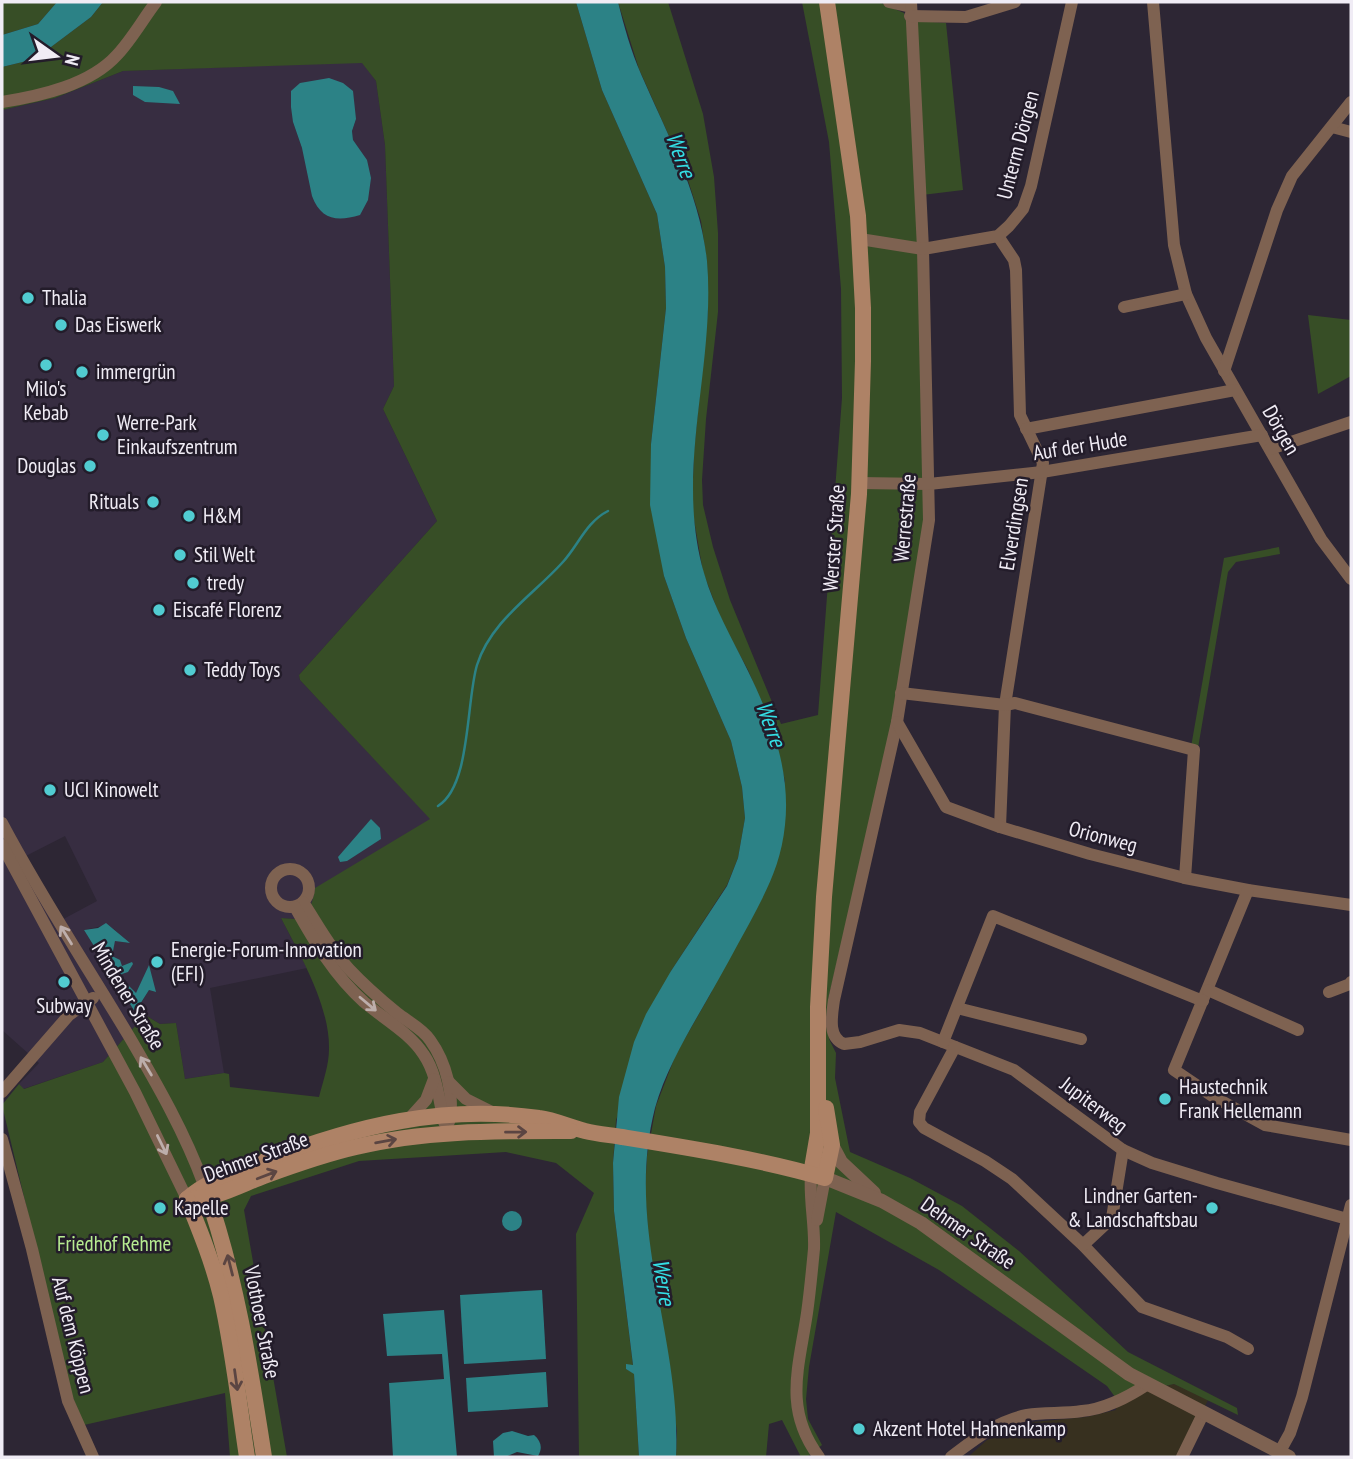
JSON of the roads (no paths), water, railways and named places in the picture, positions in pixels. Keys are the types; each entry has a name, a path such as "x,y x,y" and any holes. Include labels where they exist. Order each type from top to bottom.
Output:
{"main road":[{"name":"Werster Straße","path":"818,1176 818,1007 824,897 859,483 863,361 860,239 842,93 827,2"},
{"name":"Werster Straße","path":"818,1176 832,1144 820,1079"},
{"name":"Dehmer Straße","path":"187,1199 294,1150 353,1130 408,1120 497,1115 550,1119 587,1132"},
{"name":"Dehmer Straße","path":"206,1191 326,1155 388,1140 447,1133 587,1132 681,1147 818,1176"},
{"name":"Vlothoer Straße","path":"206,1191 236,1292 264,1457"},
{"name":"Vlothoer Straße","path":"187,1199 213,1268 223,1306 247,1457"}],"street":[{"path":"2,102 72,84 96,72 117,56 156,2"},
{"path":"889,2 966,17 1010,2"},
{"name":"Unterm Dörgen","path":"998,236 1023,209 1031,186 1072,2"},
{"name":"Dörgen","path":"1153,2 1174,245 1186,294 1224,371 1321,539 1351,579"},
{"name":"Werrestraße","path":"832,1028 834,1000 897,722 929,520 923,249 911,8"},
{"path":"1224,371 1292,176 1351,102"},
{"path":"1332,127 1351,132"},
{"path":"860,239 923,249 998,236"},
{"name":"Elverdingsen","path":"998,236 1014,260 1016,270 1020,415 1043,463 1005,705 1000,827"},
{"path":"1124,307 1186,294"},
{"path":"1026,429 1235,390"},
{"path":"1270,449 1351,422"},
{"name":"Auf der Hude","path":"859,483 929,484 1042,472 1262,435"},
{"path":"901,693 1005,705 1016,703 1194,750 1185,878"},
{"name":"Orionweg","path":"897,722 946,807 1000,827 1090,854 1185,878 1351,905"},
{"name":"Mindener Straße","path":"2,822 31,879 180,1125 206,1191"},
{"name":"Mindener Straße","path":"2,845 152,1125 187,1199"},
{"path":"1248,890 1174,1070 1213,1097 1265,1125 1351,1140"},
{"path":"299,904 322,953 340,977 364,1001 416,1044 440,1079 466,1099 497,1115"},
{"path":"1248,1349 1227,1337 1142,1307 1083,1245 1012,1179 924,1128 919,1122 920,1112 949,1044 957,1008 993,916 1297,1030"},
{"path":"1329,992 1350,985 1351,982"},
{"path":"2,1092 69,1015 102,993"},
{"path":"957,1008 1081,1040"},
{"name":"Jupiterweg","path":"832,1028 835,1037 844,1044 899,1030 919,1033 949,1044 1022,1075 1122,1150 1152,1163 1217,1183 1350,1219"},
{"path":"440,1079 447,1116 447,1133"},
{"path":"408,1120 440,1079"},
{"name":"Auf dem Köppen","path":"2,1139 68,1401 93,1457"},
{"path":"832,1144 841,1162 882,1201"},
{"path":"1083,1245 1112,1218 1122,1150"},
{"path":"818,1176 807,1314 797,1362 796,1401 799,1422 808,1443 819,1457"},
{"name":"Dehmer Straße","path":"818,1176 882,1201 952,1244 1096,1352 1148,1384 1284,1455"},
{"path":"1284,1455 1350,1219 1351,1205"},
{"path":"951,1457 981,1434 1004,1422 1028,1415 1084,1411 1104,1406 1148,1384"},
{"path":"1182,1457 1203,1414"}],"waterway":[{"path":"438,806 449,796 462,762 474,681 483,649 502,622 562,563 594,521 608,511"}],"place":[{"name":"Thalia","path":"28,298"},
{"name":"Das Eiswerk","path":"61,325"},
{"name":"Milo's Kebab","path":"46,365"},
{"name":"immergrün","path":"82,372"},
{"name":"Werre-Park Einkaufszentrum","path":"103,435"},
{"name":"Douglas","path":"90,466"},
{"name":"Rituals","path":"153,502"},
{"name":"H&M","path":"189,516"},
{"name":"Stil Welt","path":"180,555"},
{"name":"tredy","path":"193,583"},
{"name":"Eiscafé Florenz","path":"159,610"},
{"name":"Teddy Toys","path":"190,670"},
{"name":"UCI Kinowelt","path":"50,790"},
{"name":"Energie-Forum-Innovation (EFI)","path":"157,962"},
{"name":"Subway","path":"64,982"},
{"name":"Haustechnik Frank Hellemann","path":"1165,1099"},
{"name":"Kapelle","path":"160,1208"},
{"name":"Lindner Garten- & Landschaftsbau","path":"1212,1208"},
{"name":"Akzent Hotel Hahnenkamp","path":"859,1429"}],"water label":[{"name":"Werre","path":"681,155"},
{"name":"Werre","path":"771,724"},
{"name":"Werre","path":"664,1282"}],"park label":[{"name":"Friedhof Rehme","path":"114,1244"}]}
